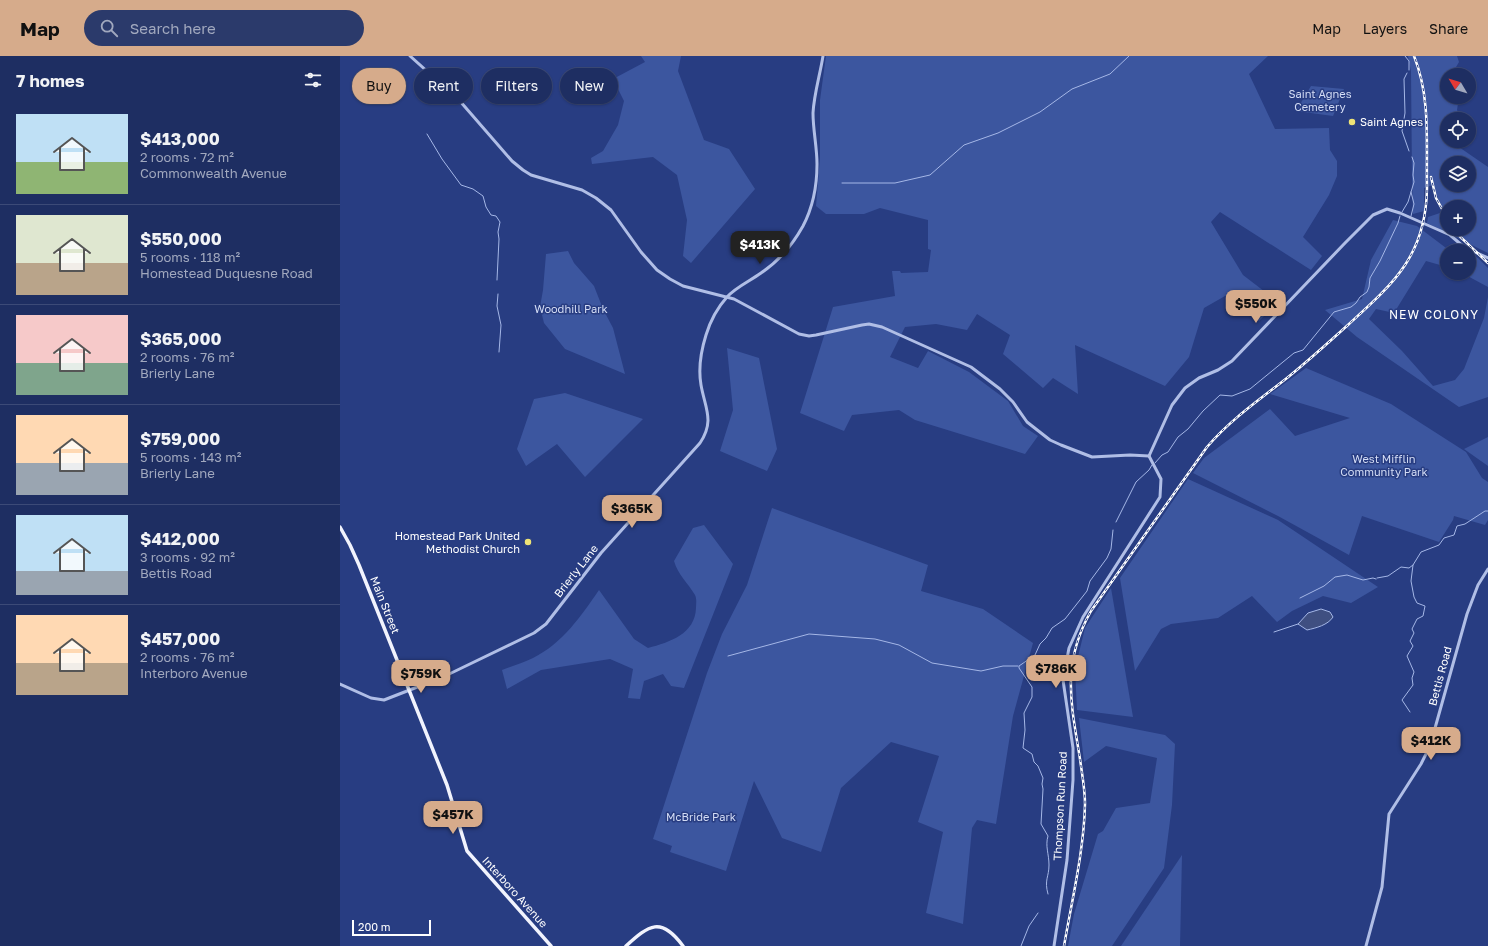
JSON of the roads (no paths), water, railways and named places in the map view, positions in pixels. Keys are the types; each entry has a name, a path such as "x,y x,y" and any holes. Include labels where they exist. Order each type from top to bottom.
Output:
{"main road":[{"name":"Main Street","path":"340,527 360,565 409,691"},
{"name":"Interboro Avenue","path":"409,691 447,786 467,851 551,946"},
{"path":"626,946 643,931 656,926 669,932 683,946"}],"street":[{"path":"410,56 459,100 512,161 523,170 531,174 582,190 596,198 616,216 641,252 657,270 670,279 683,286 734,299 799,334 809,336 869,324 882,327 971,367 1000,389 1013,402 1027,422 1050,440 1092,457 1130,455 1149,456 1172,406 1185,388 1199,378 1218,370 1232,361 1373,215 1387,209 1400,213 1450,235 1464,247 1488,258"},
{"path":"727,298 762,273 780,257 797,235 806,217 814,196 816,185 817,164 813,114 823,56"},
{"name":"Brierly Lane","path":"340,684 378,700 384,700 409,691 504,648 540,629 555,613 601,553 700,443 707,431 709,425 708,417 701,385 700,365 702,348 707,332 727,298"},
{"name":"Thompson Run Road","path":"1054,946 1067,860 1073,780 1073,748 1062,680 1069,648 1083,617 1160,497 1161,479 1149,456"},
{"name":"Bettis Road","path":"1366,946 1382,887 1388,814 1421,764 1430,746 1467,614 1478,584 1488,569"}],"waterway":[{"path":"842,183 895,183 930,175 964,145 998,133 1040,112 1072,89 1110,74 1129,56"},
{"path":"1405,56 1409,61 1409,70"},
{"path":"1407,73 1404,79 1405,113 1402,131 1409,151"},
{"path":"427,134 442,159 461,185 473,189 483,196 486,207 491,215 496,216 500,222 498,232 497,280"},
{"path":"1402,212 1408,202 1414,182 1414,163 1412,157"},
{"path":"1411,192 1414,204 1411,216"},
{"path":"1155,463 1162,455 1168,452 1178,437 1188,429 1203,411 1220,395 1232,396 1250,389 1294,353 1303,350 1334,312 1351,307 1367,292 1370,278 1380,261 1400,216"},
{"path":"498,294 497,306 501,325 499,352"},
{"path":"1116,522 1136,482 1149,470 1152,465"},
{"path":"1410,712 1402,700 1413,685 1412,678 1414,672 1407,656 1413,646 1410,641 1414,633 1412,629 1417,619 1423,616 1425,606 1417,603 1414,597 1411,581 1413,565 1421,552 1439,545 1444,538 1454,535 1457,526 1465,524 1485,511 1488,511"},
{"path":"1048,894 1046,885 1049,869 1047,847 1048,836 1041,824 1043,778 1038,766 1034,762 1032,754 1023,748 1025,730 1024,713 1032,697 1032,687 1019,666 1035,655 1040,644 1052,628 1065,619 1087,591 1090,581 1107,558 1111,549 1113,530"},
{"path":"1377,578 1388,576 1401,567 1409,568 1413,565"},
{"path":"1300,598 1324,586 1335,577 1347,575 1363,580 1373,578 1376,579"},
{"path":"1274,632 1298,624"},
{"path":"728,656 809,634 875,639 899,645 932,663 981,671 1003,666 1018,666"},
{"path":"1021,946 1029,926 1038,913"}],"railway":[{"path":"1064,946 1077,875 1085,804 1071,684 1075,649 1082,630 1091,611 1207,447 1235,419 1303,365 1380,295 1393,281 1414,250 1421,232 1427,188 1427,138 1425,105 1423,88 1414,56"},
{"path":"1431,177 1436,198 1440,205"},
{"path":"1459,236 1488,263"}],"place":[{"name":"Saint Agnes","path":"1352,122"},
{"name":"Homestead Park United Methodist Church","path":"528,542"}],"district":[{"name":"NEW COLONY","path":"1434,315"}],"park label":[{"name":"Saint Agnes Cemetery","path":"1320,100"},
{"name":"Woodhill Park","path":"571,309"},
{"name":"West Mifflin Community Park","path":"1384,465"},
{"name":"McBride Park","path":"701,817"}]}
